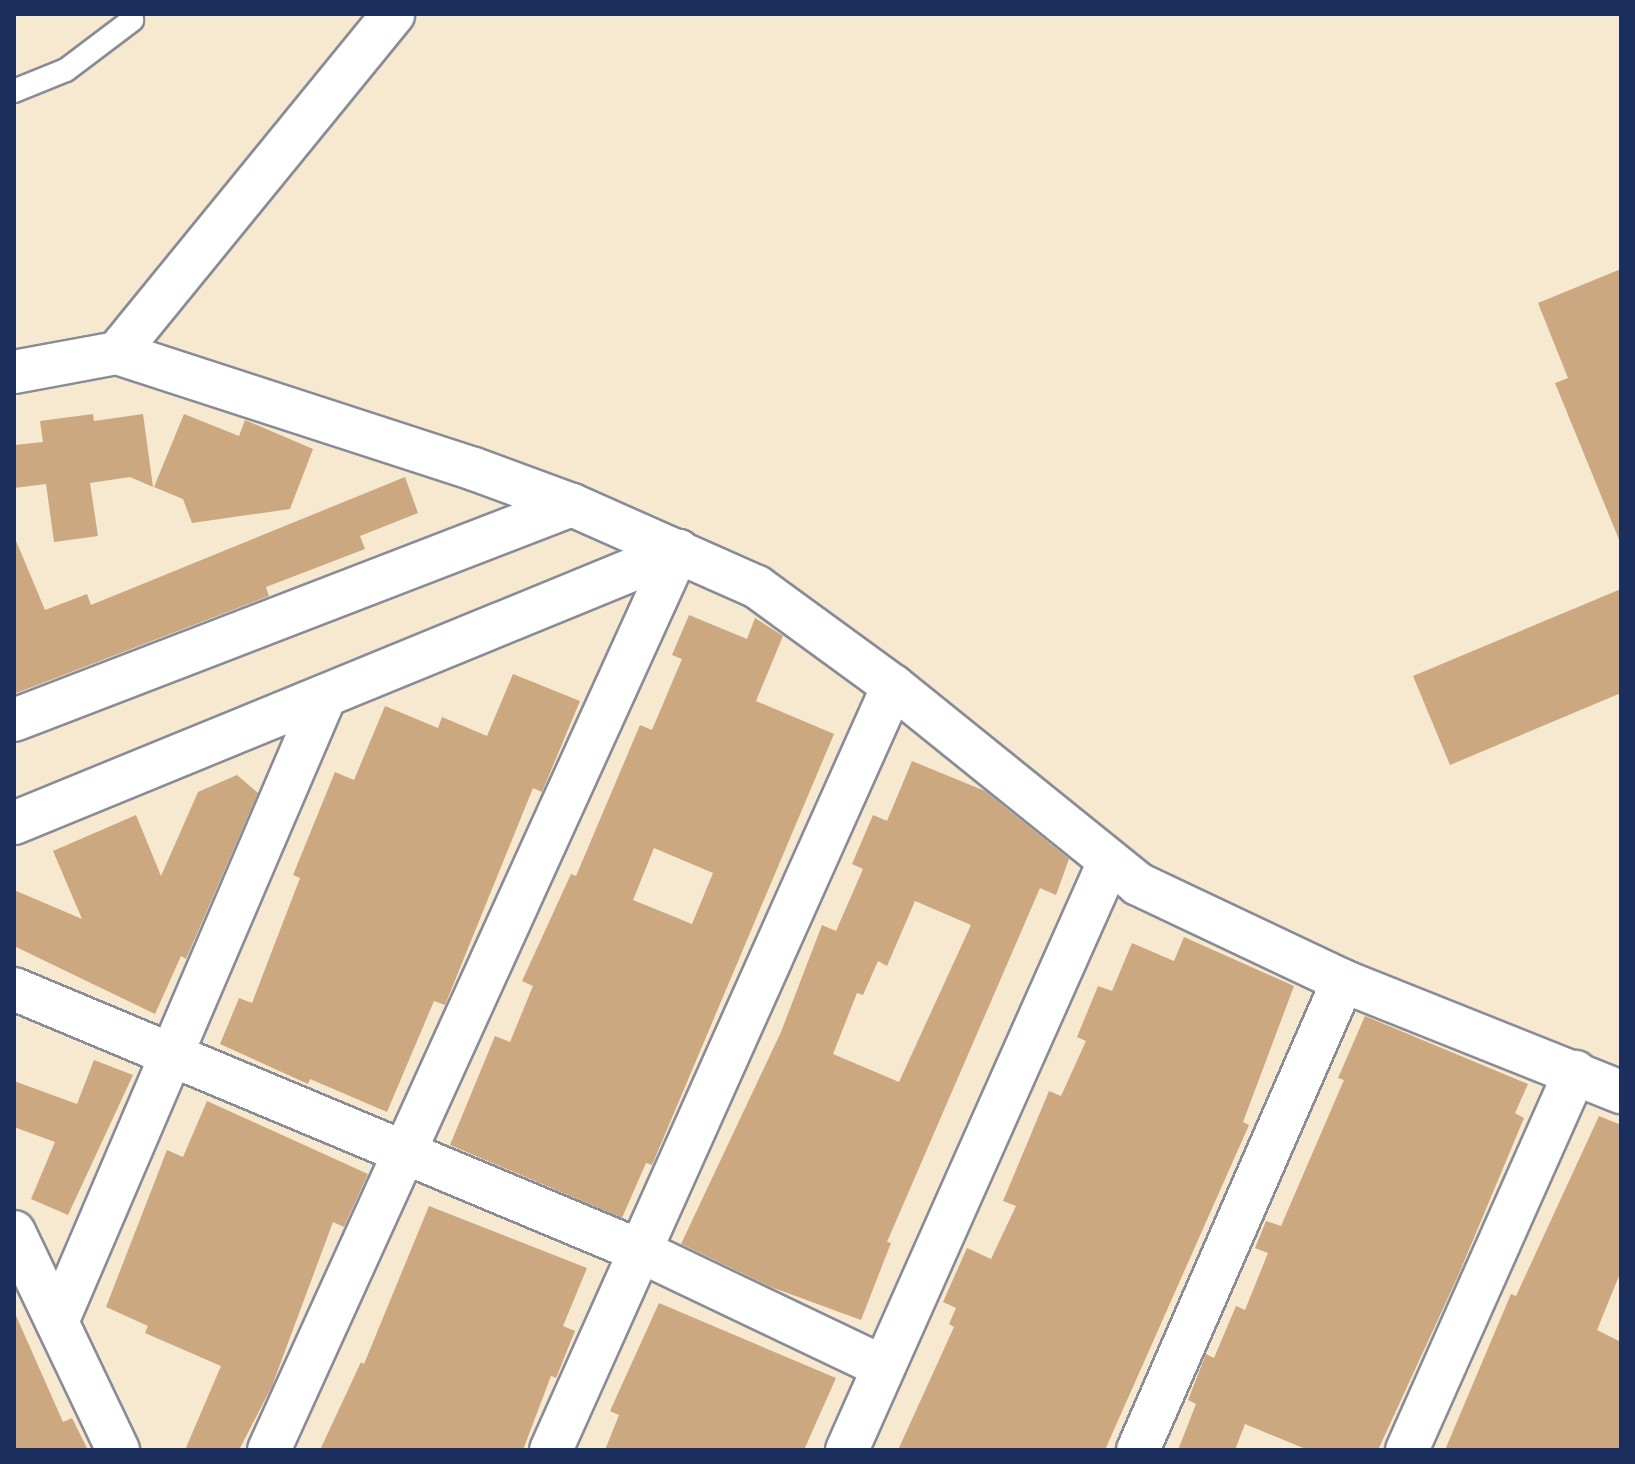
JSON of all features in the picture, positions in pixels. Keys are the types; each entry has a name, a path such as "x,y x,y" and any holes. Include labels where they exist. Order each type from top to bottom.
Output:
{"street":[{"path":"117,353 393,14"},
{"path":"14,372 117,353 572,505 678,551 757,587 893,686 1108,864 1138,884 1343,981 1621,1092"},
{"path":"14,720 572,505"},
{"path":"14,823 323,701 678,551"},
{"path":"269,1450 400,1154 678,551"},
{"path":"551,1450 893,686"},
{"path":"57,1322 323,701"},
{"path":"847,1450 1108,864"},
{"path":"1138,1450 1343,981"},
{"path":"14,989 173,1053 400,1154 640,1251 883,1367"},
{"path":"1407,1450 1575,1072"},
{"path":"14,1232 118,1450"}],"lane":[{"path":"14,91 66,70 132,20"}],"building":[{"path":"1621,269 1620,542 1555,383 1568,378 1538,303"},
{"path":"93,414 94,421 143,414 153,487 130,477 90,483 98,536 54,542 46,484 14,488 14,445 43,442 40,421"},
{"path":"184,414 239,436 245,420 313,449 290,509 192,523 183,499 154,487"},
{"path":"405,477 418,513 360,536 365,549 266,587 269,596 14,694 14,536 45,610 87,594 91,605"},
{"path":"1621,589 1621,693 1450,765 1413,676"},
{"path":"689,615 747,639 755,618 783,636 756,701 834,734 652,1165 646,1163 622,1218 450,1145 495,1036 510,1042 533,986 522,981 571,874 576,876 640,725 652,730 682,659 672,655","holes":["654,848 713,873 692,924 633,900"]},
{"path":"513,674 580,701 542,792 533,788 445,1005 434,1001 387,1112 310,1079 308,1084 220,1044 239,998 252,1003 300,878 293,875 335,772 354,780 385,706 438,728 442,717 487,736"},
{"path":"912,761 985,791 1069,859 1056,895 1040,888 887,1242 891,1243 861,1320 771,1287 681,1244 781,1032 822,925 836,931 863,869 852,864 873,815 887,821","holes":["915,901 971,925 899,1082 833,1054 857,993 863,995 878,961 887,966"]},
{"path":"237,775 258,793 186,959 181,956 155,1014 14,946 14,890 82,919 53,851 136,815 161,876 198,792"},
{"path":"1184,937 1294,986 1243,1122 1249,1125 1105,1450 898,1450 954,1327 949,1324 956,1308 943,1302 967,1248 991,1259 1016,1206 1003,1201 1049,1091 1061,1096 1086,1041 1077,1037 1098,986 1112,991 1132,943 1174,961"},
{"path":"1365,1016 1528,1084 1515,1113 1524,1118 1458,1276 1378,1450 1308,1450 1245,1424 1235,1450 1178,1450 1196,1404 1188,1400 1206,1354 1214,1358 1236,1306 1245,1310 1268,1253 1255,1248 1266,1221 1281,1226 1344,1080 1338,1078"},
{"path":"94,1060 133,1075 68,1215 31,1199 55,1142 14,1127 14,1081 77,1104"},
{"path":"207,1101 368,1174 344,1227 333,1222 272,1386 239,1450 185,1450 221,1366 145,1333 148,1326 106,1307 167,1150 183,1157"},
{"path":"1599,1116 1621,1125 1621,1271 1597,1330 1621,1342 1621,1450 1445,1450 1511,1294 1516,1296"},
{"path":"429,1206 587,1268 563,1326 575,1331 556,1378 551,1376 523,1450 320,1450 361,1362 364,1364"},
{"path":"659,1303 836,1378 804,1450 605,1450 619,1415 610,1411"},
{"path":"14,1311 63,1422 72,1418 88,1450 14,1450"}]}
